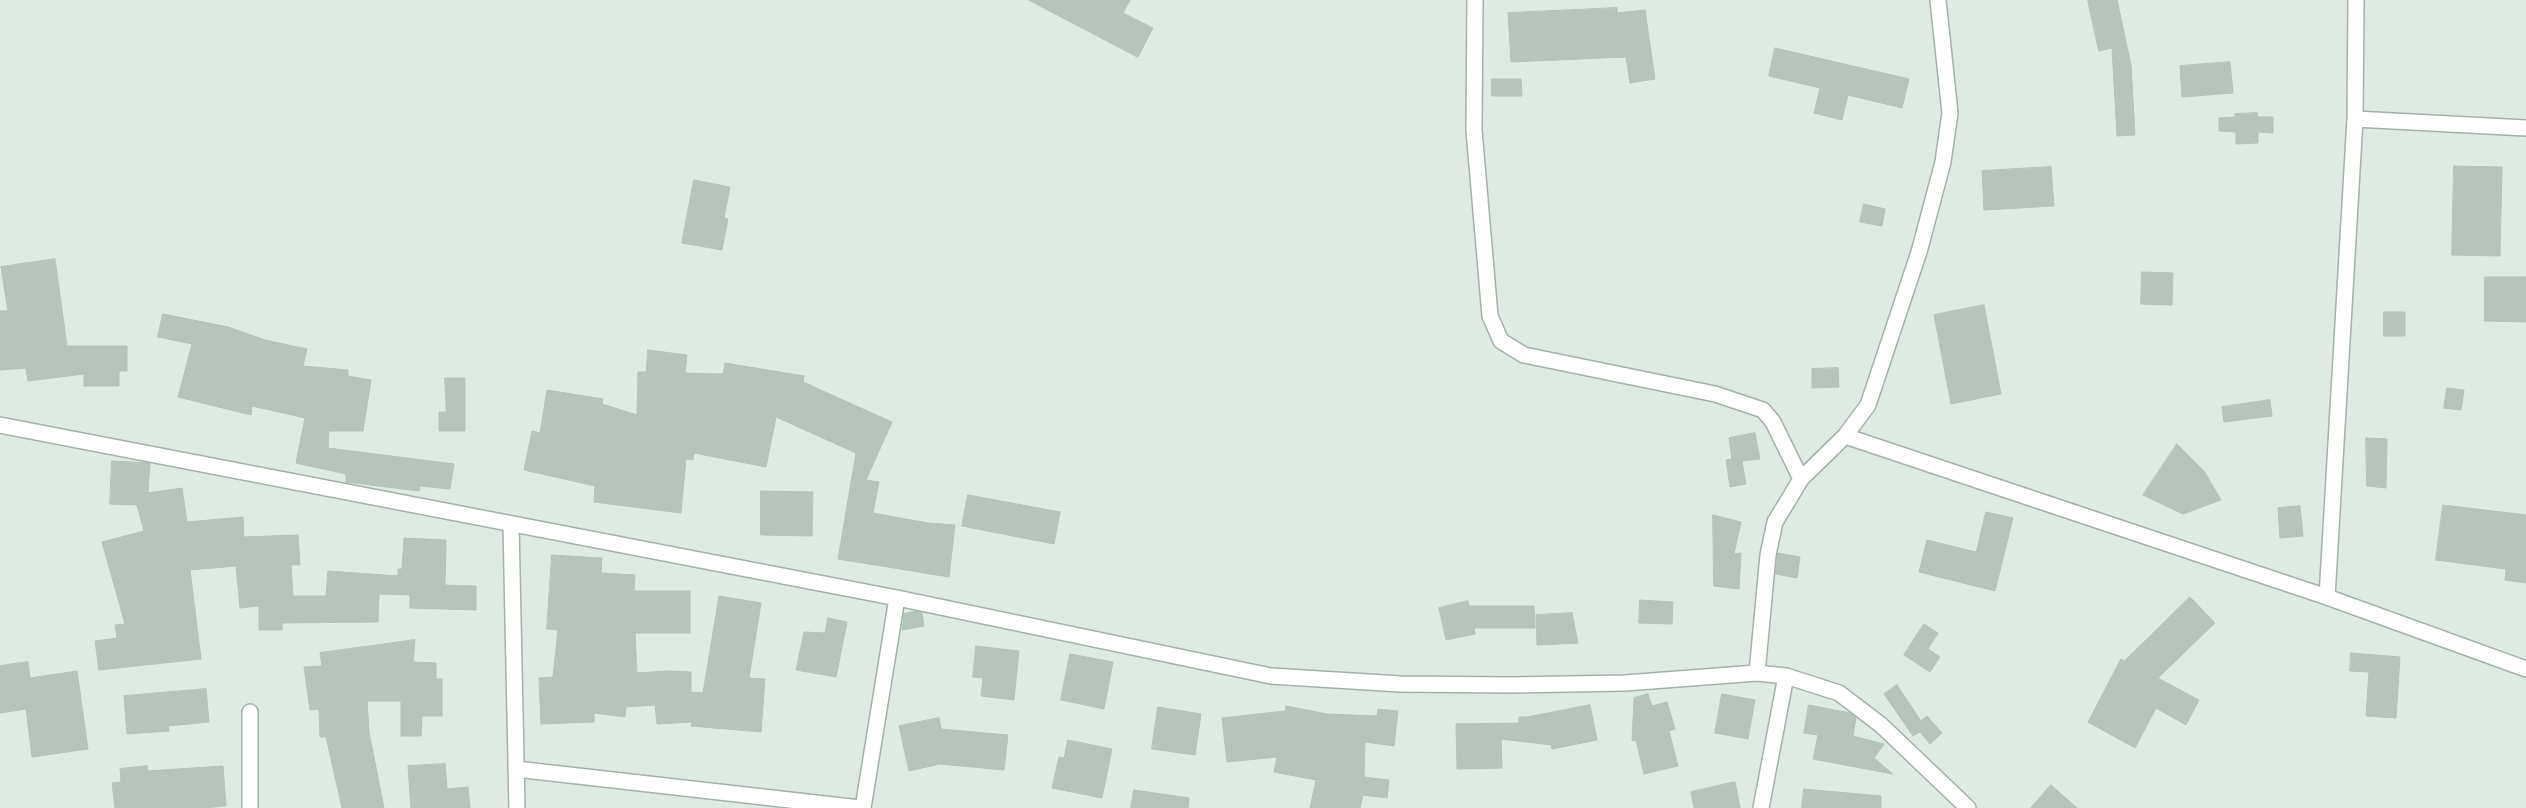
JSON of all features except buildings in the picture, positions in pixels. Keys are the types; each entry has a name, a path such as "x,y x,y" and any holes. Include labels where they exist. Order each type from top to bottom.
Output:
{"street":[{"path":"1475,0 1474,130 1490,316 1501,341 1524,355 1715,394 1763,410 1773,422 1801,479"},
{"path":"1757,673 1768,554 1775,522 1801,479 1845,436 1868,405 1919,252 1943,162 1950,113 1938,0"},
{"path":"2327,597 2355,119 2356,0"},
{"path":"2355,119 2526,128"},
{"path":"0,425 897,598 1271,676 1400,684 1510,685 1625,683 1757,673 1786,676 1839,694 1881,725 1962,805"},
{"path":"1845,436 2327,597 2526,668"},
{"path":"511,525 517,808"},
{"path":"516,769 861,808 897,598"},
{"path":"1760,808 1786,676"},
{"path":"250,712 250,808"}]}
